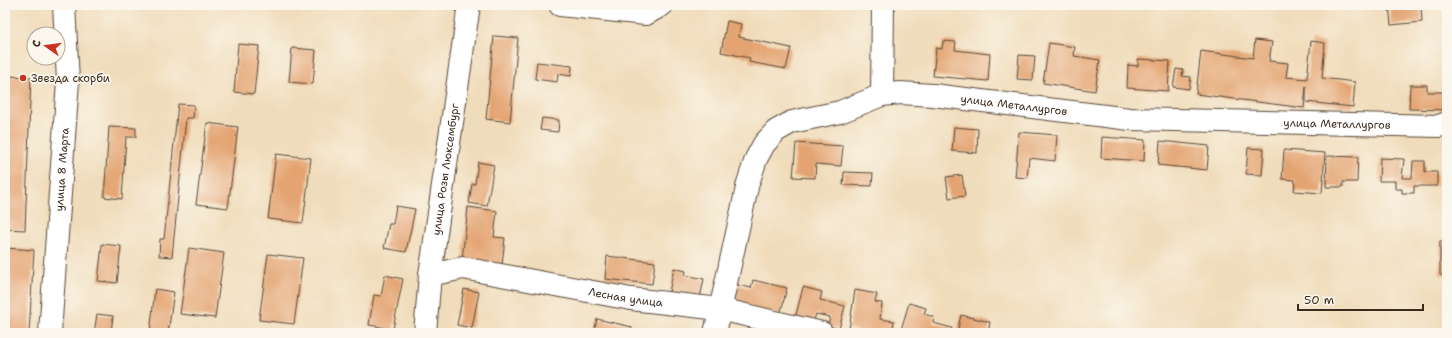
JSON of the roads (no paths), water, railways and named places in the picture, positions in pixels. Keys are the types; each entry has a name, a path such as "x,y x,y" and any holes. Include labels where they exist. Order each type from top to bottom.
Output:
{"street":[{"name":"улица 8 Марта","path":"50,333 68,81 64,5"},
{"name":"улица Розы Люксембург","path":"425,333 430,275 469,5"},
{"path":"560,5 646,14 662,5"},
{"path":"882,95 883,5"},
{"name":"улица Металлургов","path":"716,333 748,183 756,159 764,144 776,131 792,122 840,112 882,95 900,93 933,95 1130,119 1439,126 1447,123"},
{"name":"Лесная улица","path":"430,275 463,268 631,299 720,309 822,333"}],"place":[{"name":"Звезда скорби","path":"23,78"}]}
